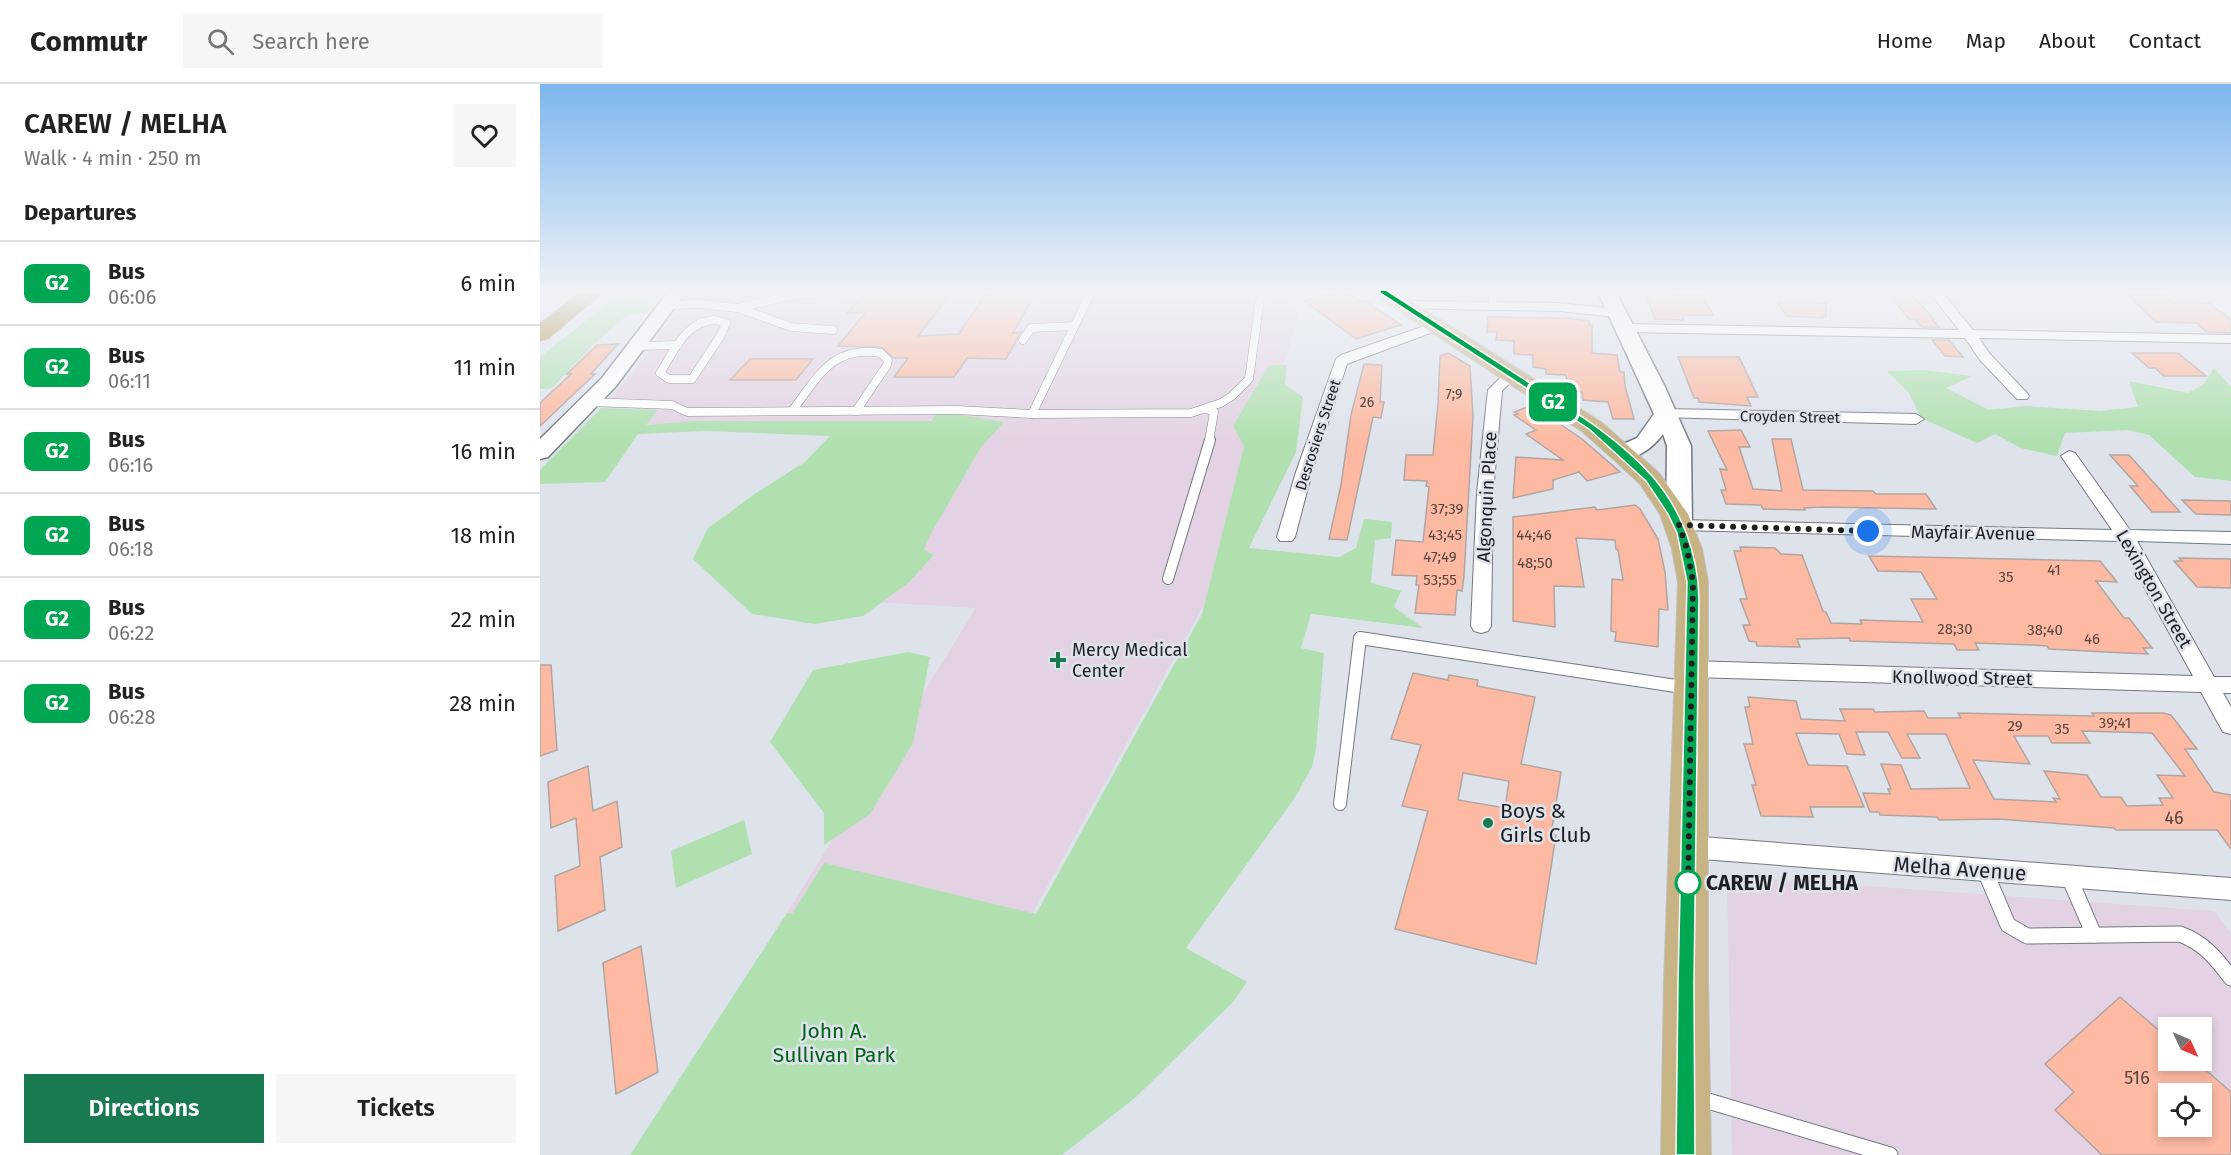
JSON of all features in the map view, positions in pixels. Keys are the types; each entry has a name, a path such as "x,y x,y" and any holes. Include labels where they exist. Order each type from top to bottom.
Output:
{"main road":[{"path":"540,452 590,402 639,342"},
{"path":"1461,342 1592,427 1622,453 1650,479 1679,525 1687,549 1693,582 1686,1155"},
{"path":"1632,342 1679,446 1679,525"},
{"path":"1622,453 1645,443 1665,414"}],"street":[{"name":"Desrosiers Street","path":"1286,537 1304,472 1341,362 1346,358 1391,342"},
{"path":"1975,342 1985,357 2022,396"},
{"name":"Algonquin Place","path":"1482,626 1485,493 1495,390 1512,375"},
{"name":"Croyden Street","path":"1665,414 1916,419"},
{"name":"Lexington Street","path":"2069,456 2125,536 2231,726"},
{"name":"Mayfair Avenue","path":"1679,525 2231,538"},
{"name":"Knollwood Street","path":"1692,679 1836,675 2231,685"},
{"name":"Melha Avenue","path":"1689,847 2231,889"}],"lane":[{"path":"680,342 660,373 669,379 692,379 716,342"},
{"path":"1032,414 1066,342"},
{"path":"590,402 672,405 687,412 957,410 1032,414 1191,413 1207,409 1232,396 1249,379 1254,342"},
{"path":"636,346 678,345"},
{"path":"792,411 827,364 853,353 873,351 886,356 888,360 856,411"},
{"path":"1168,579 1211,435 1214,412 1207,409"},
{"path":"1340,804 1360,638 1692,679"},
{"path":"1984,871 2008,925 2027,936 2180,934 2200,941 2216,957 2231,978"},
{"path":"2069,877 2094,935"},
{"path":"1685,1094 1890,1155"}],"shaded area":[{"name":"Mercy Medical Center","path":"655,342 1290,342 1215,585 1001,969 787,913 976,608 870,602 978,427 645,425 658,410 601,408 625,382"},
{"path":"1727,876 2214,911 2231,933 2231,1155 1732,1155"}],"green space":[{"path":"559,342 596,342 552,388 540,389 540,357"},
{"name":"John A. Sullivan Park","path":"1269,365 1287,365 1285,385 1303,397 1296,452 1249,548 1339,557 1356,548 1364,519 1392,522 1391,538 1375,540 1371,583 1401,591 1394,607 1423,628 1311,614 1301,648 1324,653 1316,749 1312,767 1294,799 1186,948 1247,982 1233,1002 1136,1097 1062,1155 630,1155 787,913 792,914 824,863 1036,914 1202,614 1244,446 1233,426"},
{"path":"2214,368 2231,387 2231,481 2195,477 2149,435 2128,430 2065,433 2057,456 2021,448 1995,434 1977,443 1921,418 1909,393 1887,371 1924,370 1972,376 1946,388 1989,410 2025,406 2100,411 2138,407 2129,381 2188,393 2204,384"},
{"path":"601,408 658,410 646,425 696,421 932,421 936,414 954,414 1004,422 981,447 929,537 924,550 934,555 908,583 863,616 814,624 752,614 693,559 708,528 756,493 805,462 830,436 705,431 638,434 605,482 540,484 540,470"},
{"path":"908,652 930,657 913,743 870,814 824,845 824,813 770,742 813,670"},
{"path":"744,820 752,854 676,888 671,851"}],"building":[{"path":"841,342 1015,342 1006,359 967,358 954,377 894,377 908,358 894,358 881,347 838,346"},
{"path":"1514,342 1592,342 1592,353 1617,355 1620,372 1624,372 1625,386 1634,419 1613,419 1608,402 1583,400 1582,392 1569,392 1566,375 1546,374 1546,369 1533,367 1533,355 1514,354"},
{"path":"1934,342 1951,342 1963,357 1945,356"},
{"path":"618,344 591,374 595,374 540,426 540,403 571,374 567,374 597,345"},
{"path":"1448,353 1470,366 1473,416 1464,576 1462,591 1457,590 1455,615 1415,613 1419,585 1416,585 1417,576 1392,575 1396,540 1423,542 1429,487 1426,486 1427,481 1404,480 1406,455 1433,455 1440,356"},
{"path":"2132,353 2178,353 2206,376 2164,376 2155,368 2149,368"},
{"path":"1678,357 1739,357 1758,397 1747,397 1751,406 1699,402 1698,398 1694,398"},
{"path":"750,359 813,359 796,380 730,380"},
{"path":"1364,364 1382,365 1380,402 1384,402 1381,418 1373,417 1347,540 1329,539 1341,485 1351,415"},
{"path":"1532,405 1582,439 1620,472 1587,481 1579,472 1553,480 1553,489 1513,498 1516,457 1563,460 1526,434 1536,430 1514,415 1518,414 1514,412"},
{"path":"1741,430 1750,447 1739,447 1753,489 1782,491 1772,439 1791,439 1803,490 1926,494 1936,509 1822,507 1804,508 1805,510 1763,509 1761,505 1726,504 1721,490 1726,490 1720,469 1727,470 1708,431"},
{"path":"2110,455 2129,455 2180,512 2152,512 2130,486 2138,486"},
{"path":"2182,500 2231,501 2231,515 2196,514"},
{"path":"1635,505 1640,509 1658,539 1665,572 1668,610 1659,609 1658,647 1615,641 1616,632 1611,631 1612,579 1623,580 1615,540 1576,538 1584,587 1554,586 1555,627 1513,621 1513,517 1595,507 1597,510"},
{"path":"1740,547 1775,548 1781,554 1802,555 1823,611 1826,612 1831,623 1862,624 1860,620 1923,622 1911,599 1937,599 1921,572 1878,571 1869,556 2100,561 2117,582 2096,581 2124,618 2129,618 2152,648 2143,648 2148,654 1975,643 1979,650 1957,650 1954,644 1850,641 1849,638 1797,639 1800,647 1757,646 1756,642 1749,641 1743,625 1750,625 1740,599 1747,599 1734,551 1741,551"},
{"path":"2179,558 2231,559 2231,588 2197,587 2174,561 2182,561"},
{"path":"540,665 551,665 557,750 540,756"},
{"name":"Boys & Girls Club","path":"1413,673 1448,680 1449,675 1478,680 1477,686 1535,697 1521,764 1561,772 1551,834 1556,835 1536,964 1395,929 1428,811 1402,806 1421,745 1391,739","holes":["1463,773 1509,781 1505,808 1458,800"]},
{"path":"1748,697 1796,701 1801,719 1845,721 1840,709 1873,709 1875,712 1924,711 1928,718 1961,718 1958,713 2094,716 2092,713 2163,713 2171,715 2197,749 2185,749 2214,792 2231,795 2231,849 2217,830 2116,830 2114,828 1999,819 1939,820 1937,817 1880,815 1879,812 1870,812 1863,793 1890,794 1888,789 1891,789 1881,764 1901,765 1911,789 1970,788 1946,734 1907,734 1920,758 1902,758 1888,732 1856,732 1865,755 1847,754 1839,734 1796,733 1808,765 1847,766 1864,807 1810,807 1813,817 1761,816 1752,785 1756,785 1744,744 1753,744 1745,707 1750,707","holes":["2082,731 2152,733 2185,776 2157,775 2173,798 2159,798 2163,805 2127,806 2121,797 2101,797 2087,775 2044,771 2060,799 2053,798 2056,802 1994,799 1973,760 2030,764 2014,736 2048,736 2052,743 2090,743"]},
{"path":"588,766 593,811 617,801 622,847 600,857 605,910 558,931 555,876 580,866 576,818 551,828 548,782"},
{"path":"641,946 658,1072 616,1094 603,963"},
{"path":"2120,997 2158,1030 2158,1071 2207,1071 2231,1092 2231,1155 2102,1155 2055,1110 2074,1092 2045,1064"}],"bus line":[{"name":"G2","path":"1460,342 1592,427 1632,461 1663,496 1683,533 1693,582 1686,983 1686,1155"}],"place":[{"name":"Mercy Medical Center","path":"1058,660"},
{"name":"Boys & Girls Club","path":"1488,823"},
{"name":"CAREW / MELHA","path":"1688,883"}],"route":[{"path":"1688,883 1688,892 1693,582 1687,549 1679,525 1868,531"}]}
